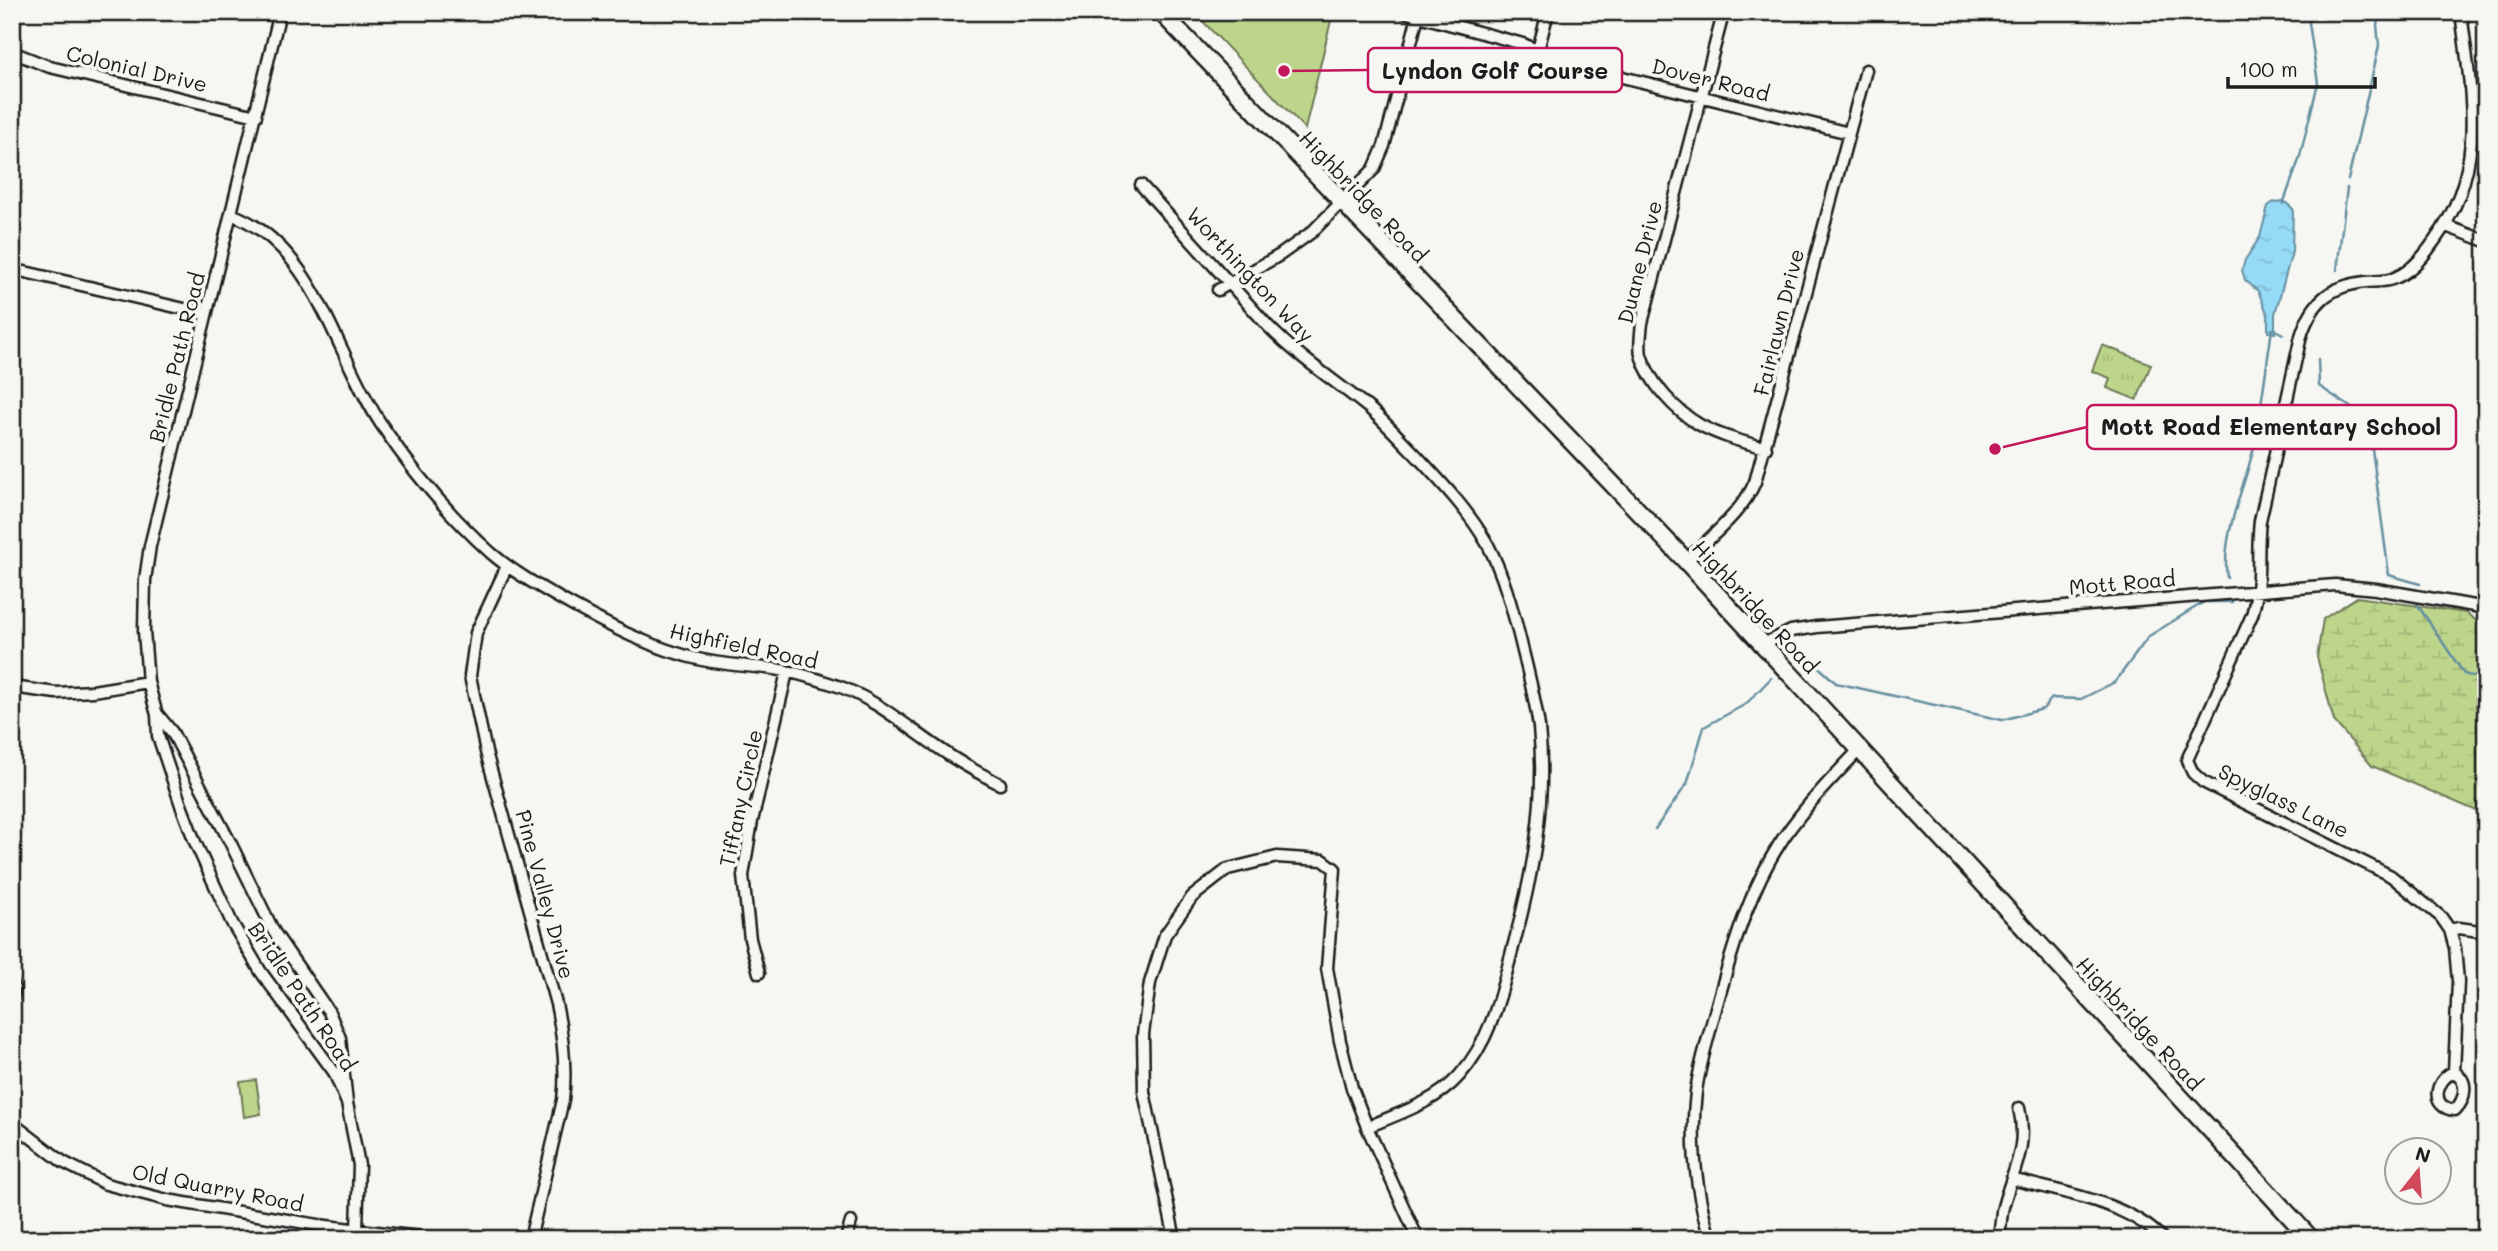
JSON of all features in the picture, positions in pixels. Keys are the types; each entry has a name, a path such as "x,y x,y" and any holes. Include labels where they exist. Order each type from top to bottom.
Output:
{"highway":[{"name":"Highbridge Road","path":"1161,12 1686,561 2311,1239"}],"street":[{"name":"Bridle Path Road","path":"280,12 150,546 145,580 148,682 157,715 158,736 181,806 232,923 261,972 334,1072 347,1103"},
{"name":"Dover Road","path":"1404,12 1538,50 1565,62 1849,132"},
{"path":"1538,50 1548,12"},
{"path":"2259,590 2257,542 2260,521 2307,317 2321,299 2340,287 2392,279 2408,270 2428,251 2446,226 2463,186 2470,159 2473,117 2461,12"},
{"path":"1218,290 1280,255 1312,232 1374,169 1384,146 1418,16"},
{"name":"Duane Drive","path":"1721,22 1642,323 1640,341 1642,356 1660,390 1698,424 1725,436 1766,448"},
{"name":"Colonial Drive","path":"12,52 50,67 256,116"},
{"name":"Fairlawn Drive","path":"1686,561 1749,496 1766,448 1866,69"},
{"name":"Worthington Way","path":"1141,185 1289,348 1381,419 1470,517 1488,545 1510,603 1530,679 1539,727 1540,798 1536,846 1526,899 1496,1013 1472,1061 1456,1079 1420,1104 1367,1128"},
{"name":"Highfield Road","path":"231,214 258,227 288,254 304,275 361,390 383,428 416,474 454,518 507,566 540,588 614,629 651,644 700,659 787,672 833,684 862,696 883,707 950,756 1000,784"},
{"path":"2446,226 2486,241"},
{"path":"12,269 206,314"},
{"name":"Pine Valley Drive","path":"507,566 476,633 470,676 486,752 556,1004 566,1077 530,1239"},
{"name":"Mott Road","path":"1763,644 1791,631 1817,627 2334,585 2376,589 2486,608"},
{"name":"Spyglass Lane","path":"2259,590 2252,615 2187,760 2193,773 2203,782 2391,876 2441,917 2450,930"},
{"name":"Tiffany Circle","path":"759,973 750,939 743,876 752,821 787,672"},
{"path":"12,687 56,693 93,691 148,682"},
{"name":"Bridle Path Road","path":"157,715 178,744 274,932 335,1025 342,1053 347,1103 359,1166 357,1230"},
{"path":"1710,1239 1696,1172 1696,1092 1724,980 1747,906 1765,869 1812,800 1860,749"},
{"path":"1175,1239 1144,1092 1143,1034 1150,982 1165,934 1192,897 1228,869 1277,857 1322,860 1335,869 1327,968 1340,1041 1352,1087 1367,1128 1418,1239"},
{"path":"2454,1072 2458,981 2455,948 2450,930 2459,928 2486,932"},
{"path":"12,983 12,1000"},
{"path":"2000,1239 2002,1211 2024,1128 2019,1108"},
{"name":"Old Quarry Road","path":"12,1123 63,1162 106,1184 167,1200 318,1225 436,1239"},
{"path":"2012,1179 2109,1206 2147,1224 2163,1239"},
{"path":"846,1239 851,1222"}],"green space":[{"path":"1194,12 1333,12 1305,129"},
{"path":"2102,345 2151,364 2137,400 2107,388 2110,378 2092,371"},
{"path":"2357,597 2466,613 2486,628 2486,815 2372,766 2334,721 2317,657 2323,619"},
{"path":"256,1080 261,1114 244,1117 240,1082"}],"water":[{"path":"2284,201 2293,209 2292,252 2275,314 2275,333 2268,332 2268,315 2258,291 2245,280 2242,270 2245,260 2260,237 2268,206"}],"waterway":[{"path":"2283,204 2299,160 2318,83 2309,23 2312,12"},
{"path":"2348,180 2379,46 2377,25 2380,12"},
{"path":"2337,270 2347,188"},
{"path":"2260,412 2272,329"},
{"path":"2273,329 2283,334"},
{"path":"2318,359 2319,386 2368,419 2389,575 2420,584"},
{"path":"2227,578 2228,541 2258,428"},
{"path":"1809,658 1836,683 2002,720 2043,709 2052,698 2081,699 2115,682 2149,636 2204,602 2232,602 2231,600"},
{"path":"2417,604 2464,674 2486,680"},
{"path":"1655,829 1687,784 1704,727 1746,704 1771,678"}],"place":[{"name":"Lyndon Golf Course","path":"1284,71"},
{"name":"Mott Road Elementary School","path":"1995,449"}]}
